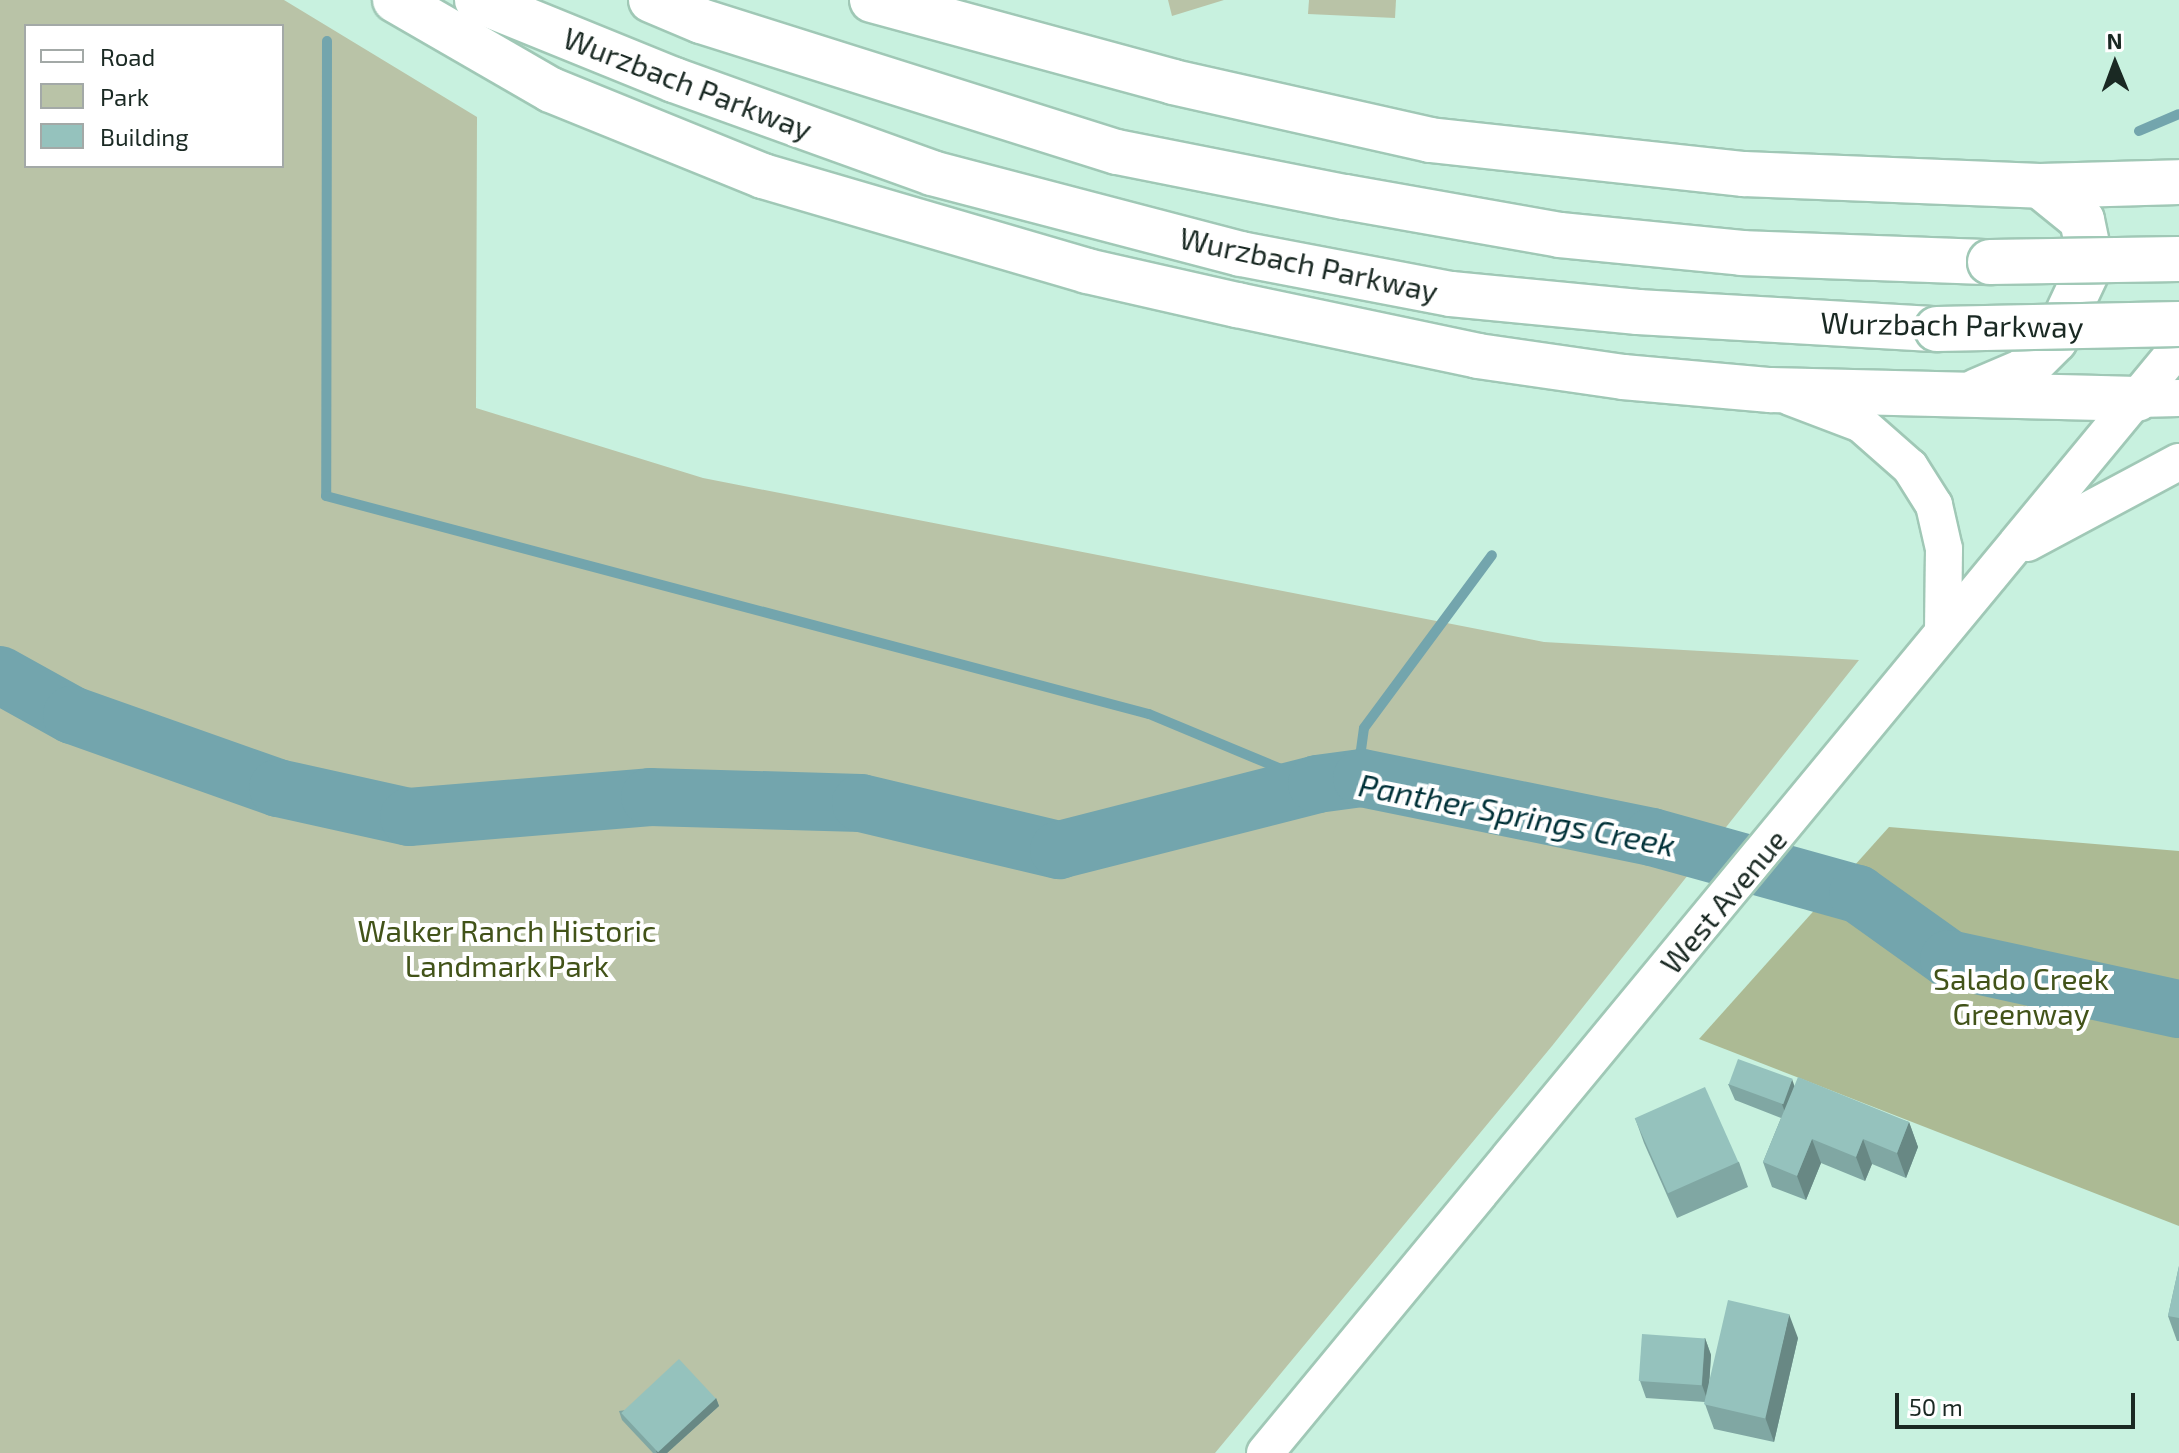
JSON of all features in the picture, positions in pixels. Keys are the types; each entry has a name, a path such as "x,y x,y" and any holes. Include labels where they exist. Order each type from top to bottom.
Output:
{"highway":[{"path":"395,0 551,90 763,176 1087,271 1478,356 1623,377 1770,390 1964,397 2158,398"},
{"name":"Wurzbach Parkway","path":"477,0 674,80 932,173 1241,254 1451,294 1638,312 1937,329 2179,324"},
{"name":"Wurzbach Parkway","path":"651,0 701,21 1117,152 1560,235 1726,252 1990,262 2179,259"},
{"path":"872,0 1173,82 1430,140 1744,174 2040,186 2179,182"},
{"path":"1964,397 2024,371 2055,340 2091,263 2082,220 2040,186"}],"main road":[{"path":"2101,185 2179,161"},
{"name":"West Avenue","path":"1265,1453 1807,799 1943,627 2005,555 2158,398 2179,347"},
{"path":"1770,390 1861,424 1910,467 1934,505 1944,549 1943,627"},
{"path":"2005,555 2179,462"}],"green space":[{"name":"Walker Ranch Historic Landmark Park","path":"0,0 284,0 477,117 476,408 703,478 1544,642 1859,660 1552,1046 1215,1453 0,1453"},
{"path":"1168,0 1224,0 1172,16"},
{"path":"1309,0 1396,0 1395,18 1308,14"},
{"name":"Salado Creek Greenway","path":"1889,827 2179,851 2179,1226 1699,1039"}],"building":[{"path":"1738,1059 1793,1079 1783,1104 1729,1084"},
{"path":"1798,1077 1909,1122 1897,1153 1863,1139 1856,1157 1812,1139 1797,1176 1763,1162"},
{"path":"1705,1087 1738,1162 1668,1193 1635,1118"},
{"path":"2179,1266 2179,1318 2168,1316"},
{"path":"1728,1300 1789,1314 1765,1418 1704,1404"},
{"path":"1642,1334 1705,1338 1702,1385 1639,1381"},
{"path":"679,1359 716,1398 658,1452 621,1413"}],"waterway":[{"path":"327,41 326,496 1149,714 1317,784"},
{"path":"2139,131 2179,114"},
{"path":"1357,779 1364,728 1492,555"},
{"name":"Panther Springs Creek","path":"0,675 72,715 278,788 409,817 650,797 861,803 1059,850 1317,784 1362,778 1652,837 1858,894 1949,959 2179,1009"}]}
